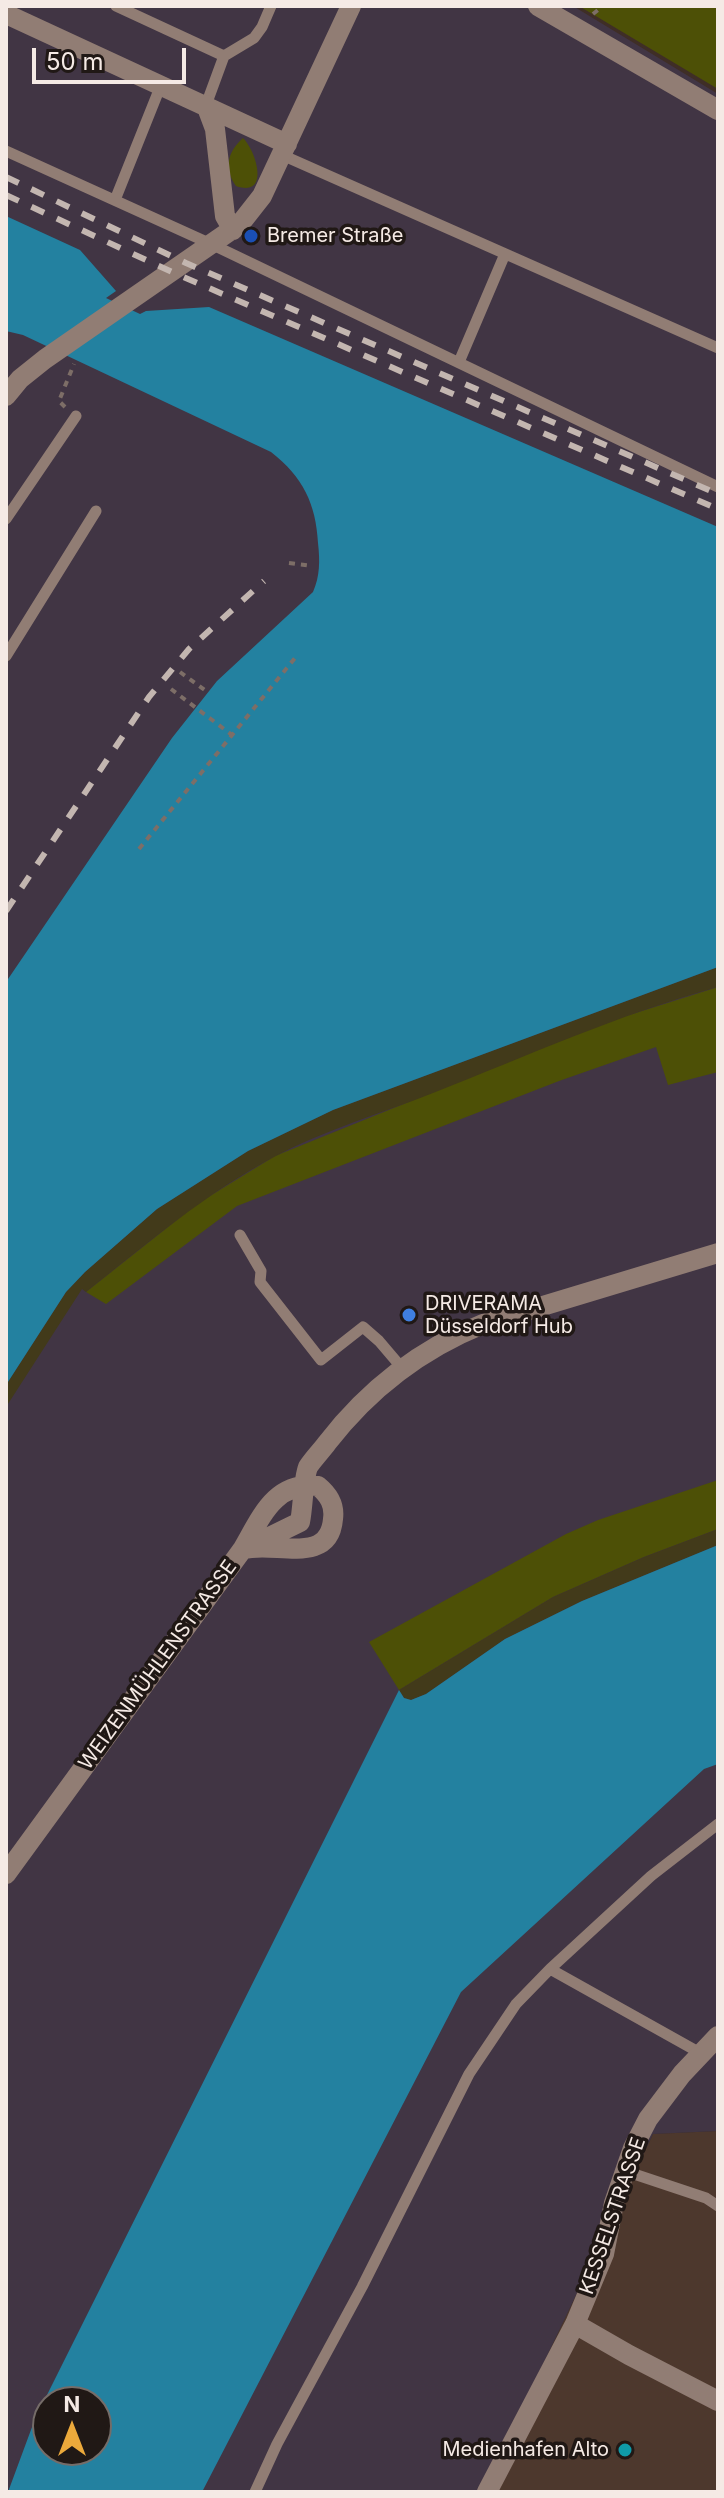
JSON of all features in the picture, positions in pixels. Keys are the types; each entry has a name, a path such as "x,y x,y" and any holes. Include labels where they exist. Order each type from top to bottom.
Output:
{"street":[{"path":"6,396 20,379 45,359 233,230 252,211 285,150 351,6"},
{"path":"538,6 718,110"},
{"path":"6,14 206,105 285,150"},
{"path":"206,105 215,129 225,216 233,230"},
{"name":"WEIZENMÜHLENSTRASSE","path":"6,1874 242,1550 300,1522 308,1468 342,1423 402,1368 449,1338 483,1324 718,1253"},
{"path":"295,1486 318,1486 330,1499 334,1517 328,1536 312,1548 304,1550 256,1545 242,1550 268,1507 278,1496 295,1486"},
{"name":"KESSELSTRASSE","path":"487,2492 575,2324 604,2254 614,2203 625,2171 648,2119 682,2074 718,2036"},
{"path":"575,2324 718,2401"}],"lane":[{"path":"116,6 224,56"},
{"path":"206,105 224,56 254,38 271,6"},
{"path":"115,200 161,85"},
{"path":"285,150 505,254 718,348"},
{"path":"6,151 211,244 718,487"},
{"path":"459,362 505,254"},
{"path":"6,519 76,416"},
{"path":"7,651 96,511"},
{"path":"240,1235 261,1271 260,1282 321,1360 363,1327 402,1368"},
{"path":"255,2492 469,2074 516,2004 651,1876 718,1824"},
{"path":"550,1969 702,2054"},
{"path":"625,2171 706,2198 718,2206"}],"path":[{"path":"593,14 603,6"},
{"path":"62,391 74,364"},
{"path":"289,563 312,566"},
{"path":"139,849 295,658"},
{"path":"180,672 206,691"},
{"path":"171,689 232,735"}],"shaded area":[{"path":"6,6 573,6 718,94 718,2131 653,2134 482,2492 6,2492"},
{"path":"579,6 718,6 718,89"},
{"path":"243,138 253,153 258,172 253,186 247,188 236,186 229,167 231,155"},
{"path":"718,987 718,1072 668,1085 656,1047 559,1081 237,1206 106,1304 86,1292 197,1204 275,1156 604,1023"},
{"path":"718,1480 718,1529 553,1597 399,1690 369,1642 566,1534 598,1520"},
{"path":"718,2131 718,2492 482,2492 653,2134"}],"sand":[{"path":"718,967 718,987 610,1023 332,1130 249,1171 177,1220 86,1292 82,1289 6,1407 6,1385 66,1292 157,1209 248,1151 333,1110"},
{"path":"718,1529 718,1545 582,1601 505,1639 426,1694 411,1700 404,1698 399,1690 553,1597"}],"water":[{"path":"6,216 80,250 116,291 106,298 140,314 209,307 718,527 718,967 333,1110 248,1151 157,1209 85,1272 66,1292 6,1385 6,982 172,738 217,681 313,592 319,562 317,529 306,492 292,471 271,452 23,335 6,331"},
{"path":"718,1545 718,1764 704,1769 461,1992 202,2492 8,2492 32,2427 32,2466 112,2466 112,2386 51,2386 399,1690 404,1698 411,1700 426,1694 505,1639 582,1601"}],"railway":[{"path":"6,177 186,263 718,494"},
{"path":"6,195 172,272 718,509"},
{"path":"6,911 149,697 189,649 264,581"}],"place":[{"name":"Bremer Straße","path":"251,236"},
{"name":"DRIVERAMA Düsseldorf Hub","path":"409,1315"},
{"name":"Medienhafen Alto","path":"625,2450"}]}
